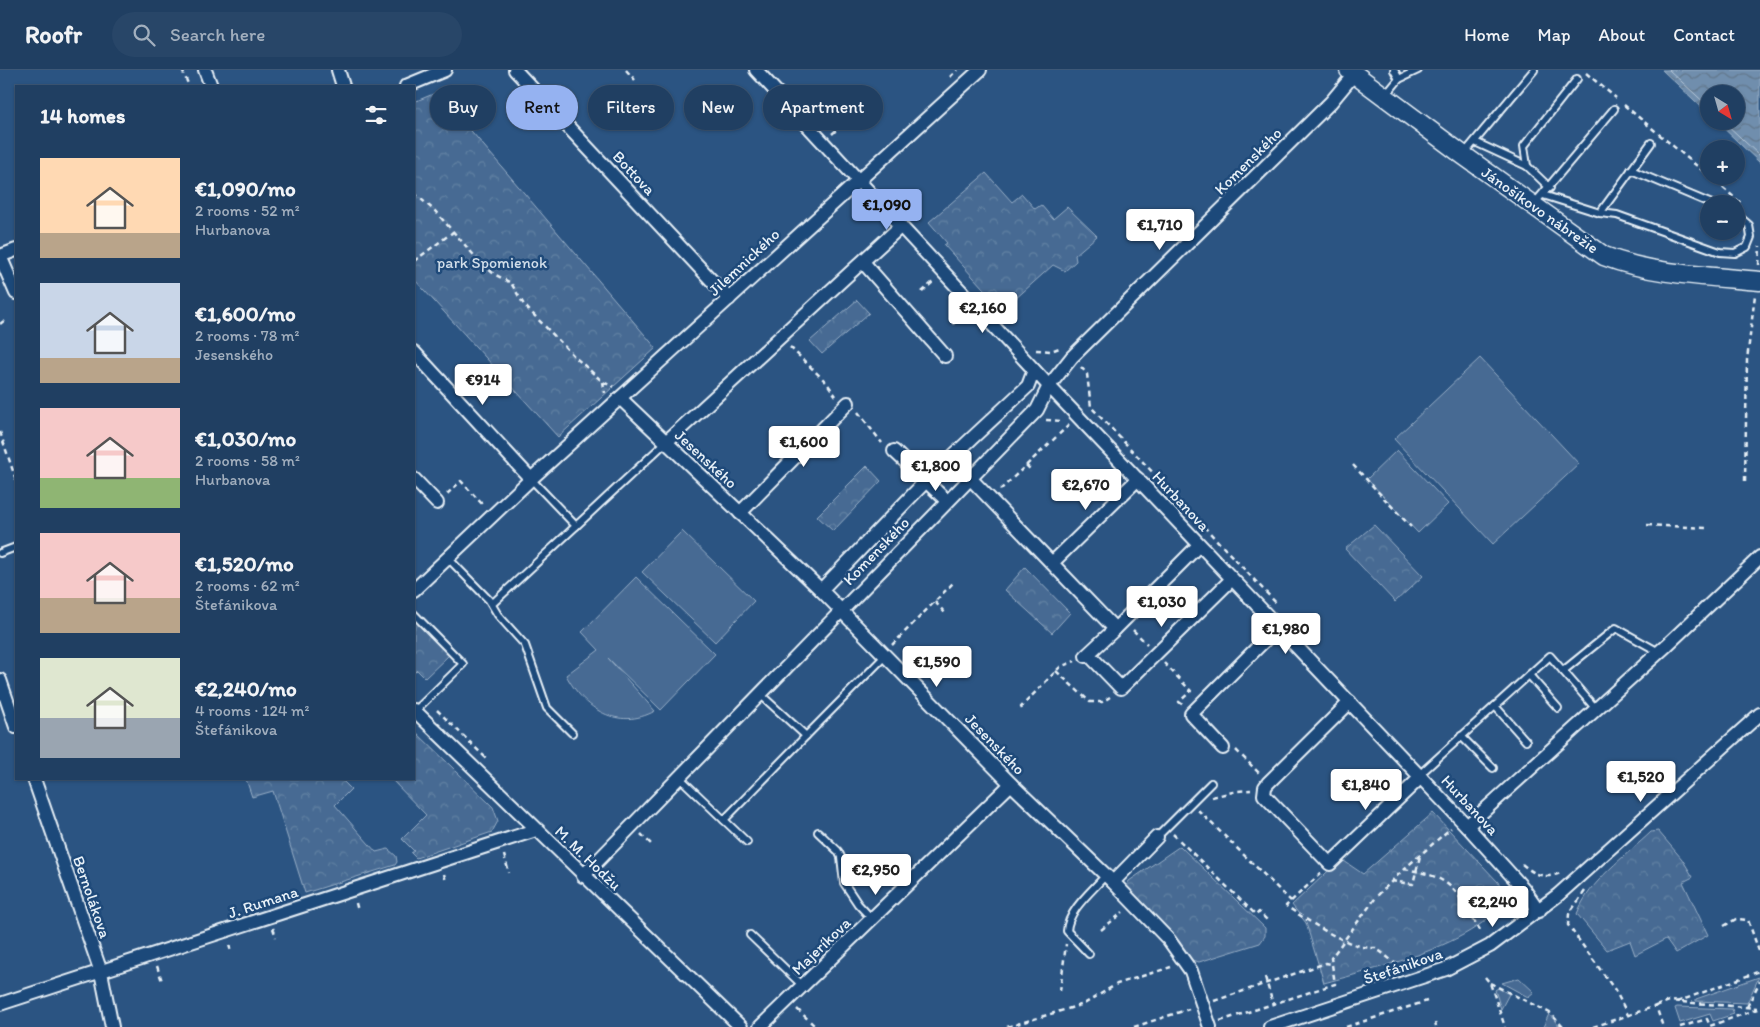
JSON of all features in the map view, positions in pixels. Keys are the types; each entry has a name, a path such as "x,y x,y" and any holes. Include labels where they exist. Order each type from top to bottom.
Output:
{"main road":[{"name":"Jánošíkovo nábrežie","path":"1352,72 1463,155 1538,200 1604,256 1625,264 1758,281"}],"street":[{"path":"205,70 211,85"},
{"path":"338,70 343,85"},
{"path":"408,85 445,70"},
{"name":"Bottova","path":"515,70 728,299"},
{"name":"Hurbanova","path":"756,70 1049,386 1467,826 1523,888 1539,911"},
{"name":"Jilemnického","path":"415,589 618,393 728,299 980,70"},
{"name":"Komenského","path":"583,876 1037,410 1049,386 1072,358 1342,92 1352,72"},
{"path":"666,442 901,226"},
{"path":"15,250 0,256 15,291"},
{"path":"863,262 945,356"},
{"path":"415,353 531,479"},
{"path":"821,590 926,481 1028,386 1034,370"},
{"name":"Jesenského","path":"618,393 666,442 821,590 1011,784 1138,907 1169,940 1186,962 1210,1026"},
{"path":"740,513 845,406"},
{"path":"894,451 947,501"},
{"path":"970,478 1052,563 1119,625"},
{"path":"1052,563 1138,479"},
{"path":"415,480 437,503"},
{"path":"1199,545 1089,657 1121,688 1232,579"},
{"path":"1467,826 1760,558"},
{"path":"1223,748 1191,714 1278,627"},
{"path":"0,680 15,724"},
{"path":"1350,702 1266,789 1330,864 1420,776"},
{"name":"M. M. Hodžu","path":"415,712 741,1027"},
{"name":"Štefánikova","path":"1270,1027 1459,963 1490,946 1539,911 1760,714"},
{"name":"Bernolákova","path":"34,780 101,972 112,1027"},
{"name":"Majeríkova","path":"760,1027 1011,784"},
{"name":"J. Rumana","path":"0,1004 536,830"},
{"path":"1109,879 1162,833"}],"lane":[{"path":"1394,70 1399,79"},
{"path":"1385,96 1399,79 1418,70"},
{"path":"1463,155 1534,70"},
{"path":"1527,166 1524,146 1577,79"},
{"path":"1538,200 1550,188 1614,109"},
{"path":"1475,142 1527,166 1550,188"},
{"path":"1600,213 1651,144"},
{"path":"1631,170 1700,199"},
{"path":"1538,200 1617,215 1720,252 1735,253 1747,247 1751,237 1750,225 1745,221"},
{"path":"492,604 666,442"},
{"path":"531,479 576,526"},
{"path":"0,553 15,547"},
{"path":"448,558 492,604 498,615 525,645 547,708 572,733"},
{"path":"415,615 463,664 415,710"},
{"path":"1563,671 1616,628 1659,652"},
{"path":"724,820 885,654"},
{"path":"1420,776 1461,736 1550,656 1596,709"},
{"path":"1529,674 1558,708"},
{"path":"760,694 806,736"},
{"path":"1495,706 1526,741"},
{"path":"1461,736 1493,768"},
{"path":"680,778 747,842"},
{"path":"1162,833 1211,783"},
{"path":"818,832 838,851 841,857 844,883 858,904 872,919"},
{"path":"1089,954 1068,933 1067,924 1074,911 1109,879"},
{"path":"750,935 803,986"}],"path":[{"path":"182,70 189,85"},
{"path":"626,70 635,80"},
{"path":"1583,70 1700,168"},
{"path":"831,134 836,130"},
{"path":"1719,185 1731,195"},
{"path":"415,194 479,261 494,274 511,283 524,305 576,358 618,393"},
{"path":"415,260 453,232"},
{"path":"1745,481 1747,360 1758,281 1760,246"},
{"path":"922,292 935,279"},
{"path":"952,324 966,312"},
{"path":"0,320 5,320 0,324"},
{"path":"780,337 826,382 845,406 878,439 894,451"},
{"path":"1035,350 1051,351 1062,347 1087,374 1091,407 1283,610"},
{"path":"603,382 606,399"},
{"path":"991,499 1070,424"},
{"path":"0,432 15,477"},
{"path":"1026,465 1030,469"},
{"path":"1353,466 1412,527"},
{"path":"437,503 461,481 486,508"},
{"path":"1647,525 1708,528"},
{"path":"885,654 954,582"},
{"path":"935,602 947,615"},
{"path":"1119,625 1156,654 1191,691 1179,702 1191,714"},
{"path":"1022,709 1021,707 1056,671 1089,657"},
{"path":"1056,671 1090,702 1102,702 1121,688"},
{"path":"415,739 423,732"},
{"path":"1223,748 1236,749 1266,789"},
{"path":"1266,789 1238,791 1212,797 1191,805 1291,902"},
{"path":"1210,1026 1335,984 1331,955 1391,881 1452,827"},
{"path":"640,833 652,845"},
{"path":"1162,833 1256,915 1259,912 1269,922"},
{"path":"502,849 509,873"},
{"path":"1391,881 1413,884 1420,855"},
{"path":"1517,859 1535,874 1549,877 1565,869"},
{"path":"1330,864 1286,906 1308,921 1343,939 1368,949 1376,948 1396,964"},
{"path":"1404,869 1441,878 1450,885 1480,930"},
{"path":"1589,886 1577,901 1566,923 1615,990 1628,1015"},
{"path":"1101,930 1117,915 1138,907"},
{"path":"1724,926 1736,919 1748,920 1760,954"},
{"path":"1060,991 1068,933"},
{"path":"156,962 162,981"},
{"path":"1006,1027 1084,1004 1117,984 1186,962"},
{"path":"1134,1027 1326,963 1331,964"},
{"path":"1676,1002 1760,971"},
{"path":"1264,977 1273,1004"},
{"path":"1485,977 1490,982 1550,1013 1563,1027"},
{"path":"1747,1008 1760,981"},
{"path":"1490,982 1505,1027"},
{"path":"1346,1027 1427,1001"},
{"path":"1593,1027 1670,1002 1759,1008"},
{"path":"1656,1006 1663,1027"},
{"path":"790,1014 796,1008 816,1027"},
{"path":"1680,1027 1708,1019 1710,1026 1759,1008"}],"green space":[{"name":"park Spomienok","path":"430,95 430,130 470,130 656,348 558,437 415,280 415,102"},
{"path":"986,173 1012,202 1022,194 1035,209 1041,205 1053,219 1067,207 1097,236 1075,255 1076,261 1065,271 1053,265 1003,310 944,245 947,243 929,222"},
{"path":"857,300 869,313 822,354 810,341"},
{"path":"1480,358 1579,464 1493,544 1394,439"},
{"path":"1397,450 1448,504 1418,533 1367,479"},
{"path":"867,466 881,481 833,531 817,516"},
{"path":"1374,525 1423,576 1395,602 1345,549"},
{"path":"682,531 754,601 715,642 642,572"},
{"path":"1025,567 1070,613 1052,633 1005,590"},
{"path":"636,577 715,654 661,710 608,658 655,711 641,717 628,719 603,713 592,707 573,687 566,675 599,650 582,632"},
{"path":"415,618 449,655 425,678 417,670 415,672"},
{"path":"415,731 493,807 498,821 492,832 416,858 411,853 414,851 402,839 426,815 392,780 415,780"},
{"path":"246,780 342,780 351,789 335,805 376,852 388,849 396,856 397,862 395,865 305,893 273,791 252,797"},
{"path":"1433,813 1498,882 1500,901 1488,918 1464,934 1434,949 1369,971 1324,983 1306,923 1292,905 1341,859 1363,874"},
{"path":"1658,831 1682,859 1693,877 1683,882 1708,935 1676,953 1666,939 1635,955 1630,941 1607,950 1577,914 1590,891 1599,880 1651,832"},
{"path":"1180,846 1265,928 1265,936 1260,943 1199,962 1191,960 1130,893 1126,887 1129,881"},
{"path":"1759,977 1747,1003 1696,1001 1696,999"},
{"path":"1519,978 1534,992 1528,997 1502,983"},
{"path":"1498,988 1509,994 1501,1009 1495,990"},
{"path":"1675,1008 1732,1009 1734,1014 1713,1021 1710,1014 1680,1023"},
{"path":"1549,1014 1560,1027 1543,1027"}],"water":[{"path":"1662,70 1760,70 1760,163 1745,149 1745,140 1736,140 1725,130 1745,130 1745,85 1700,85 1700,106"}]}
